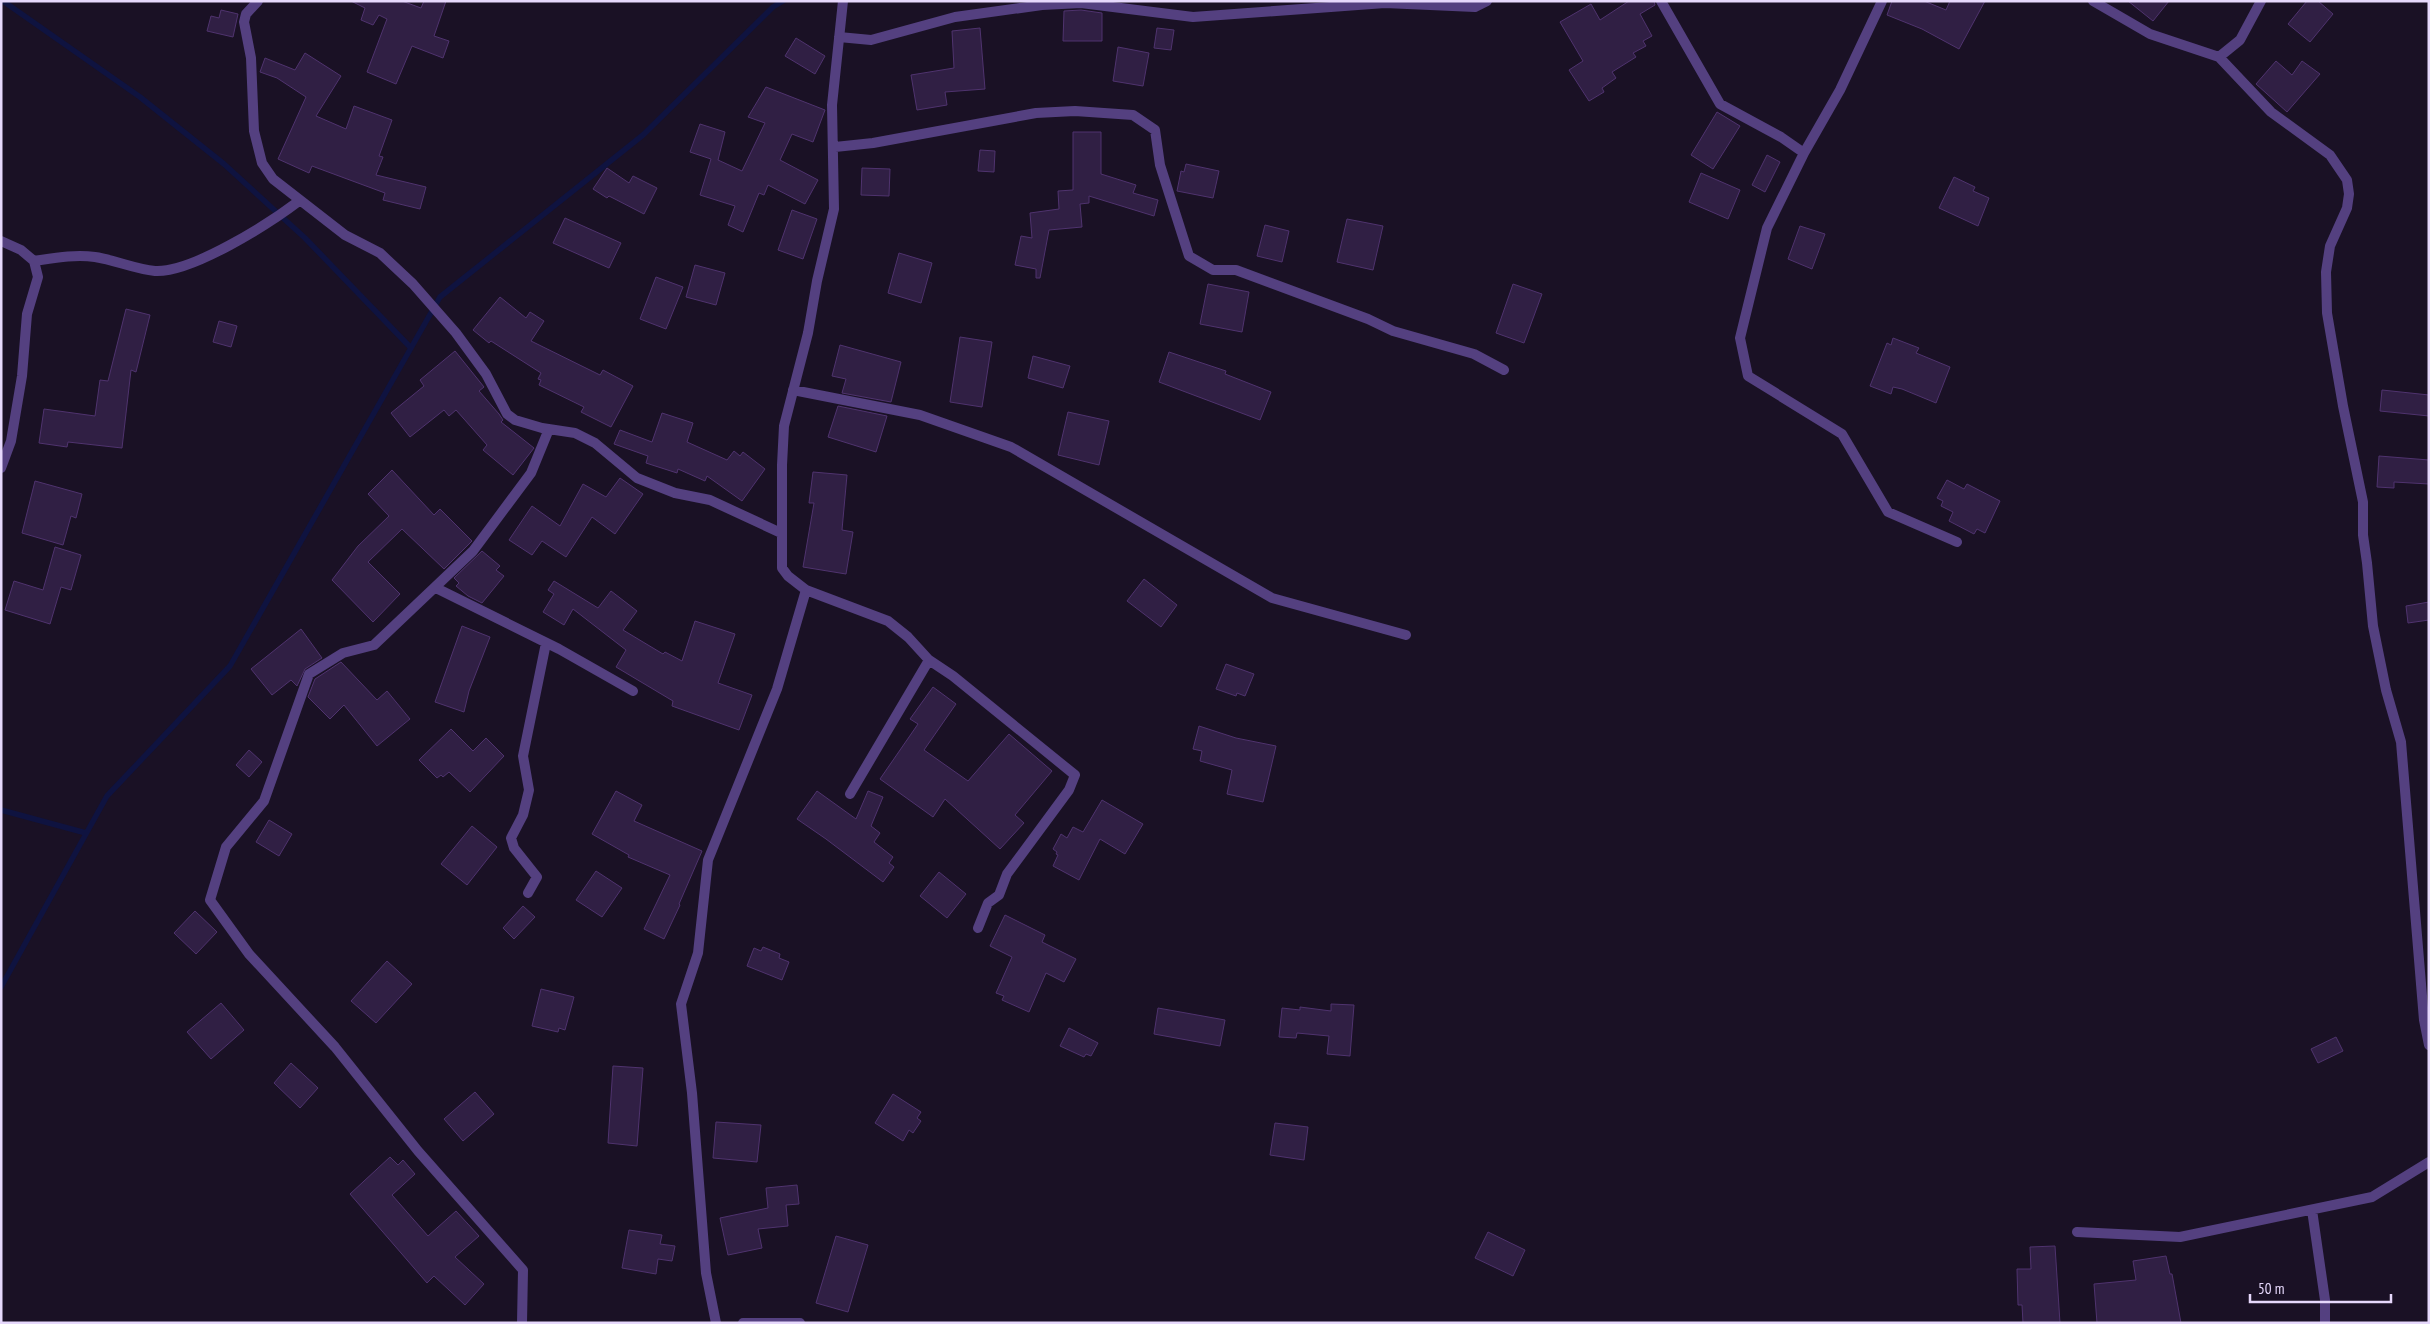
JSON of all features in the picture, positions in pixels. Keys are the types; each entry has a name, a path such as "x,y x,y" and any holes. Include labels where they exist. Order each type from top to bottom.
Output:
{"street":[{"path":"258,1 246,14 244,22 251,58 254,131 262,163 273,179 346,235 380,254 414,284 456,333 486,374 507,414 515,420 574,433 594,443 637,478 675,493 710,500 781,533"},
{"path":"843,1 832,105 835,147 834,209 794,390 784,426 782,568 788,576 806,590 888,621 908,637 929,660 953,676 1076,775 1069,790 1007,874 999,895 988,903 978,928"},
{"path":"839,36 871,40 956,17 1052,4 1081,3 1193,17 1385,3 1475,7 1487,1"},
{"path":"1661,1 1720,104 1781,137 1804,153"},
{"path":"1882,1 1840,90 1804,153 1767,228 1740,338 1748,376 1842,434 1888,512 1957,542"},
{"path":"2093,1 2150,34 2219,57 2271,112 2330,155 2346,180 2350,194 2347,208 2330,246 2326,272 2327,313 2362,502 2363,535 2373,626 2386,690 2402,742 2424,1020 2429,1045"},
{"path":"2219,57 2240,40 2261,1"},
{"path":"835,147 873,143 1036,113 1075,111 1134,115 1155,130 1160,166 1189,256 1213,270 1236,270 1368,319 1393,331 1474,354 1504,370"},
{"path":"34,261 59,257 94,257 156,271 182,267 253,232 277,218 298,200"},
{"path":"1,240 21,250 34,261 38,277 27,314 22,376 11,441 1,468"},
{"path":"794,390 920,415 1011,447 1272,598 1406,635"},
{"path":"522,1323 523,1270 418,1151 335,1047 249,954 210,900 226,848 264,802 309,674 343,653 374,645 473,551 531,473 549,429"},
{"path":"436,588 546,642 633,691"},
{"path":"716,1323 706,1273 692,1093 681,1004 698,953 708,860 777,689 806,590"},
{"path":"528,892 537,877 514,848 510,838 523,815 529,790 523,756 546,642"},
{"path":"850,794 929,660"},
{"path":"2077,1232 2180,1237 2372,1197 2429,1162"},
{"path":"2312,1210 2325,1300 2325,1323"},
{"path":"743,1323 800,1323"}],"building":[{"path":"351,1 402,1 421,8 424,1 446,1 434,36 449,41 443,58 412,46 396,84 367,72 387,19 379,15 373,25 361,20 365,8"},
{"path":"1629,1 1654,1 1655,5 1640,14 1652,36 1643,41 1646,46 1633,53 1636,57 1612,72 1616,78 1602,88 1604,92 1589,101 1569,70 1583,61 1560,22 1591,4 1600,20"},
{"path":"1892,1 1924,1 1946,10 1950,1 1985,1 1959,49 1922,29 1887,15"},
{"path":"2128,1 2169,1 2153,21"},
{"path":"2307,1 2318,1 2333,14 2310,42 2288,24"},
{"path":"221,10 238,14 233,37 207,31 211,16 219,18"},
{"path":"1081,10 1102,13 1102,41 1063,41 1064,11"},
{"path":"980,28 985,89 945,92 947,105 917,110 911,75 954,68 952,31"},
{"path":"1157,28 1174,30 1171,50 1154,48"},
{"path":"796,38 825,56 815,74 785,56"},
{"path":"1118,47 1149,53 1143,86 1113,81"},
{"path":"305,53 341,76 316,116 346,129 354,106 392,120 379,156 383,157 376,175 426,187 420,209 383,200 385,193 312,166 309,173 278,159 306,97 277,78 260,72 265,58 295,70"},
{"path":"2276,61 2292,75 2302,61 2320,74 2287,112 2256,84"},
{"path":"766,87 825,110 813,142 792,134 780,160 818,180 805,204 768,185 764,195 759,193 743,232 728,225 735,206 700,195 711,159 690,152 700,124 725,132 718,160 742,171 765,123 748,117"},
{"path":"1717,112 1740,126 1713,169 1691,155"},
{"path":"1073,132 1101,132 1101,174 1136,185 1133,193 1158,200 1154,216 1089,196 1089,203 1080,204 1082,227 1049,230 1040,278 1036,278 1036,269 1015,265 1021,236 1032,238 1030,213 1059,209 1058,191 1073,190"},
{"path":"980,150 995,151 994,172 978,171"},
{"path":"1767,155 1780,162 1765,192 1752,185"},
{"path":"1186,164 1219,171 1213,198 1177,191 1181,171 1184,172"},
{"path":"607,168 629,183 633,176 657,188 644,214 609,196 607,198 593,189"},
{"path":"862,168 890,169 889,196 861,195"},
{"path":"1701,173 1740,190 1728,219 1689,202"},
{"path":"1954,177 1975,187 1973,191 1989,198 1978,226 1939,208"},
{"path":"792,210 817,219 803,259 778,250"},
{"path":"565,218 621,243 609,268 553,243"},
{"path":"1347,219 1383,226 1373,270 1337,262"},
{"path":"1265,225 1289,231 1282,262 1257,256"},
{"path":"1800,226 1825,234 1812,269 1788,259"},
{"path":"899,253 932,263 921,303 888,293"},
{"path":"695,265 725,273 716,305 686,297"},
{"path":"656,277 683,287 666,329 640,319"},
{"path":"1208,284 1249,292 1242,332 1200,324"},
{"path":"1513,284 1542,294 1524,343 1496,333"},
{"path":"500,297 526,318 530,312 544,321 531,341 600,375 603,370 633,386 611,427 581,412 584,407 539,385 541,380 538,379 541,373 491,341 489,343 473,330"},
{"path":"126,309 150,315 136,372 131,370 122,448 68,442 67,447 39,443 44,409 95,416 100,380 108,381"},
{"path":"219,321 237,326 231,347 213,342"},
{"path":"960,337 992,342 982,407 950,402"},
{"path":"1893,338 1919,348 1916,353 1950,367 1936,403 1902,389 1893,387 1891,394 1870,386 1887,343 1891,345"},
{"path":"840,345 901,362 891,402 842,393 846,379 832,376"},
{"path":"455,351 484,387 479,391 499,414 503,420 501,422 534,448 513,475 483,450 487,445 456,410 449,416 444,410 410,437 391,413 424,386 420,380"},
{"path":"1169,352 1226,371 1225,374 1271,392 1260,420 1159,382"},
{"path":"1033,356 1070,366 1063,388 1028,378"},
{"path":"2382,390 2429,395 2429,416 2380,411"},
{"path":"838,406 887,416 876,452 828,437"},
{"path":"1068,412 1109,421 1099,465 1058,455"},
{"path":"662,413 693,423 687,442 727,460 734,451 740,456 743,452 765,469 742,501 707,476 705,481 678,469 677,473 646,463 648,456 614,444 620,430 652,442"},
{"path":"2379,456 2429,460 2429,484 2394,482 2394,488 2377,487"},
{"path":"392,470 434,515 440,509 472,541 444,569 402,529 368,562 400,594 373,622 332,580 358,546 389,516 368,494"},
{"path":"813,472 847,475 842,530 853,532 846,574 803,567 814,503 809,503"},
{"path":"620,478 643,494 615,534 592,517 566,557 542,541 532,555 509,540 532,506 560,526 583,484 606,497"},
{"path":"1947,480 1964,489 1967,484 2000,501 1985,533 1977,529 1974,534 1949,521 1953,512 1941,506 1943,501 1937,498"},
{"path":"35,481 82,494 76,518 71,516 63,545 22,533"},
{"path":"55,547 81,555 71,590 61,587 50,624 5,610 14,581 43,590"},
{"path":"482,551 500,566 496,570 504,576 482,603 468,596 456,586 459,583 454,578"},
{"path":"1144,579 1177,605 1161,627 1127,601"},
{"path":"554,581 598,608 611,591 637,611 623,630 663,654 665,652 682,661 695,621 735,634 718,683 752,695 739,730 672,706 673,701 616,667 626,650 573,609 564,625 543,612 554,594 548,590"},
{"path":"2429,602 2429,620 2408,623 2406,606"},
{"path":"462,626 490,637 469,691 464,712 435,702"},
{"path":"301,629 322,658 305,669 297,686 291,680 272,695 251,669"},
{"path":"341,662 377,700 387,691 410,719 377,746 344,705 330,719 308,697 315,679"},
{"path":"1226,664 1254,674 1245,696 1237,693 1236,696 1216,689"},
{"path":"933,687 956,704 924,750 968,781 1009,734 1052,771 1015,815 1024,823 1000,849 945,799 933,817 880,779 918,724 910,719"},
{"path":"1199,726 1236,738 1276,746 1263,802 1227,794 1232,770 1200,761 1202,751 1193,749"},
{"path":"451,729 473,751 486,738 504,756 470,792 449,772 443,777 441,775 437,778 419,760"},
{"path":"249,750 262,762 249,777 236,765"},
{"path":"616,791 642,805 634,821 702,851 664,939 644,929 670,875 628,857 629,855 592,834"},
{"path":"817,791 856,819 868,791 883,797 871,826 880,833 874,842 893,857 889,863 894,867 883,882 797,819"},
{"path":"1102,800 1143,824 1125,854 1100,839 1079,880 1053,866 1058,855 1053,849 1061,834 1067,838 1073,827 1083,832"},
{"path":"269,820 292,834 279,856 256,842"},
{"path":"472,826 497,847 467,885 441,864"},
{"path":"596,871 622,888 602,917 576,900"},
{"path":"939,872 966,894 947,918 920,896"},
{"path":"523,906 535,917 514,939 503,928"},
{"path":"195,911 217,932 196,954 174,933"},
{"path":"1005,915 1045,935 1042,942 1076,959 1064,982 1046,973 1029,1012 1002,1000 1004,996 996,993 1012,957 990,946"},
{"path":"763,947 780,954 779,958 789,962 782,980 747,966 754,948 761,951"},
{"path":"387,961 412,984 376,1023 351,1001"},
{"path":"541,989 574,997 565,1030 559,1028 558,1032 532,1026"},
{"path":"221,1003 244,1030 211,1059 187,1032"},
{"path":"1331,1004 1354,1005 1350,1056 1327,1054 1329,1036 1297,1033 1296,1038 1279,1037 1282,1008 1300,1010 1300,1007 1331,1011"},
{"path":"1158,1008 1225,1020 1220,1046 1154,1034"},
{"path":"1069,1028 1098,1043 1091,1056 1086,1054 1084,1057 1060,1046"},
{"path":"2336,1037 2343,1051 2318,1063 2311,1049"},
{"path":"291,1063 318,1088 300,1108 274,1083"},
{"path":"613,1066 643,1068 637,1146 608,1143"},
{"path":"475,1092 494,1114 463,1141 444,1119"},
{"path":"893,1094 921,1112 917,1118 921,1121 913,1133 909,1130 903,1141 875,1123"},
{"path":"716,1122 761,1125 757,1162 713,1158"},
{"path":"1275,1123 1308,1127 1304,1160 1270,1155"},
{"path":"390,1157 398,1165 403,1160 415,1174 392,1195 428,1236 456,1211 479,1236 455,1257 484,1284 465,1305 434,1276 427,1283 350,1194"},
{"path":"797,1185 799,1204 786,1205 788,1226 758,1229 762,1248 728,1255 720,1218 768,1208 766,1188"},
{"path":"629,1230 662,1235 660,1244 675,1246 672,1261 658,1259 656,1274 622,1268"},
{"path":"1488,1232 1525,1250 1513,1276 1475,1258"},
{"path":"836,1236 868,1245 848,1312 816,1303"},
{"path":"2055,1246 2060,1323 2023,1323 2022,1305 2018,1305 2017,1269 2031,1269 2030,1247"},
{"path":"2166,1256 2170,1274 2172,1274 2181,1323 2097,1323 2094,1284 2136,1280 2133,1261"}],"waterway":[{"path":"3,1 140,97 224,164 305,238 411,348"},
{"path":"1,987 107,796 230,666 440,297 643,135 773,7 783,1"},
{"path":"1,810 86,833"}]}
